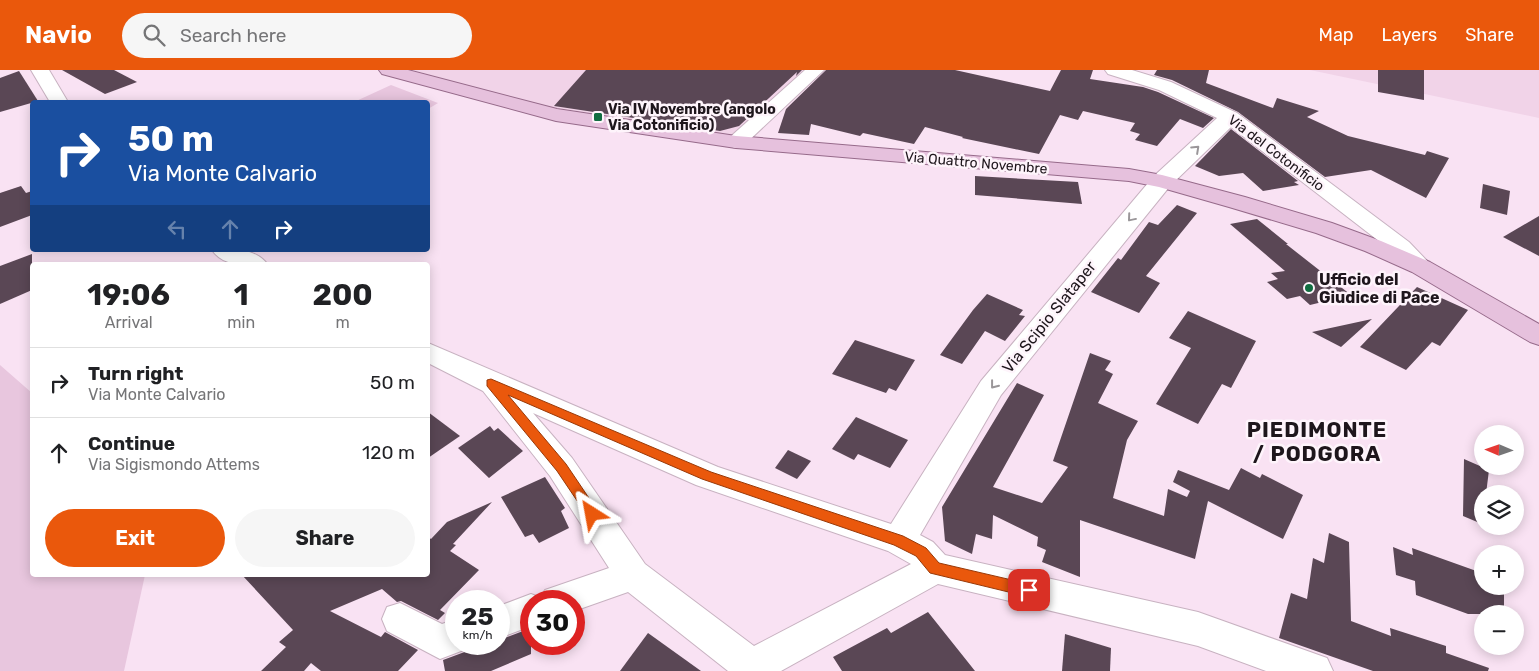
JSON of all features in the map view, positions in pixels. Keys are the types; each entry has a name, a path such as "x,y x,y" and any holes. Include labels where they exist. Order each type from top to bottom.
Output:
{"main road":[{"name":"Via Quattro Novembre","path":"388,70 556,115 736,142 1129,175 1162,181 1324,228 1421,267 1539,336"}],"street":[{"path":"40,70 58,100"},
{"path":"736,142 815,70"},
{"name":"Via del Cotonificio","path":"1114,70 1165,86 1230,117 1401,247 1421,267"},
{"name":"Via Scipio Slataper","path":"899,541 991,388 1162,181 1230,117"},
{"path":"228,252 250,262"},
{"path":"430,353 491,383 707,476 899,541 921,552 934,568 1198,629 1314,671"},
{"path":"491,383 562,467 634,575 753,669 934,568"},
{"path":"585,592 634,575"},
{"path":"400,620 440,642 445,640"}],"shaded area":[{"path":"413,70 810,70 739,137 526,103"},
{"path":"1310,70 1539,70 1539,118"},
{"path":"391,85 438,103 430,108 430,100 358,100"},
{"path":"0,365 30,391 30,577 145,577 124,671 0,671"}],"building":[{"path":"62,70 114,70 137,82 105,94"},
{"path":"586,70 802,70 796,76 797,72 739,126 720,131 554,106"},
{"path":"826,70 955,70 1050,91 1061,70 1093,70 1090,79 1143,87 1214,118 1203,128 1180,119 1157,146 1135,140 1140,134 1130,131 1135,123 1083,111 1078,120 1060,115 1039,154 962,138 925,127 914,144 863,133 860,136 811,124 809,135 778,133 786,109"},
{"path":"1157,70 1209,70 1206,83 1273,108 1277,98 1319,111 1307,117 1348,136 1425,155 1427,151 1449,158 1426,198 1371,170 1325,177 1238,112 1172,80 1154,75"},
{"path":"1378,70 1424,70 1424,100 1378,92"},
{"path":"19,71 37,100 30,100 30,103 0,112 0,78"},
{"path":"1231,129 1298,181 1294,182 1299,185 1263,191 1243,173 1219,176 1195,166"},
{"path":"975,176 1078,182 1082,204 975,195"},
{"path":"1483,184 1510,191 1507,215 1480,208"},
{"path":"21,186 26,193 30,192 30,216 0,227 0,193"},
{"path":"1177,205 1197,213 1146,276 1160,283 1139,313 1091,292 1118,258 1121,260 1149,222 1158,225"},
{"path":"1539,216 1539,256 1503,237"},
{"path":"1257,219 1351,295 1310,305 1300,296 1287,299 1267,282 1278,279 1271,273 1285,271 1230,224"},
{"path":"32,254 32,262 30,262 30,291 0,304 0,266"},
{"path":"1417,287 1468,310 1440,346 1432,342 1406,370 1360,347"},
{"path":"987,294 1023,310 1019,315 1025,316 1005,341 985,331 962,364 940,355 973,310"},
{"path":"1188,311 1256,341 1231,388 1222,384 1198,424 1156,404 1191,348 1169,338"},
{"path":"1372,319 1341,347 1312,332"},
{"path":"855,340 915,360 896,391 889,388 886,393 832,374"},
{"path":"1090,353 1111,361 1105,370 1113,374 1098,403 1138,421 1127,440 1113,498 1164,516 1168,489 1187,497 1190,491 1173,482 1178,470 1229,490 1241,468 1260,478 1262,474 1303,495 1283,539 1208,501 1195,559 1080,520 1080,577 1042,562 1046,550 1037,546 1038,537 993,515 992,539 976,534 972,554 945,541 942,507 1017,383 1044,395 993,487 1042,503 1068,467 1053,461"},
{"path":"430,414 460,436 430,457"},
{"path":"856,417 908,440 890,468 858,454 854,460 832,449"},
{"path":"490,426 494,431 498,428 523,451 489,478 458,448"},
{"path":"788,450 811,461 797,479 775,468"},
{"path":"1464,459 1474,463 1474,475 1488,475 1487,485 1474,485 1474,521 1463,516"},
{"path":"545,477 565,508 561,511 569,528 539,543 533,534 525,537 501,497"},
{"path":"492,502 453,544 456,545 450,551 479,570 460,590 445,590 445,605 440,610 445,613 438,620 401,601 397,602 382,589 330,611 381,637 385,632 418,650 398,671 321,671 311,663 304,671 261,671 286,647 279,642 293,630 244,577 430,577 431,539 447,522"},
{"path":"1329,533 1349,542 1351,621 1391,636 1390,628 1446,646 1446,653 1489,668 1488,671 1373,671 1279,638 1291,593 1307,599 1313,558 1324,563"},
{"path":"1393,547 1413,555 1412,548 1474,570 1474,595 1504,595 1504,605 1474,605 1474,614 1468,614 1416,595 1415,581 1396,575"},
{"path":"928,612 975,671 842,671 833,657 887,628 891,633"},
{"path":"520,632 520,655 529,655 491,671 445,671 443,660 456,655 510,655 510,636"},
{"path":"648,633 701,671 620,671"},
{"path":"1065,634 1111,648 1110,671 1062,671"}],"place":[{"name":"Via IV Novembre (angolo Via Cotonificio)","path":"598,117"},
{"name":"Ufficio del Giudice di Pace","path":"1309,288"}],"district":[{"name":"PIEDIMONTE / PODGORA","path":"1317,441"}],"route":[{"path":"592,514 562,467 491,383 707,476 899,541 921,552 934,568 1029,590"}]}
